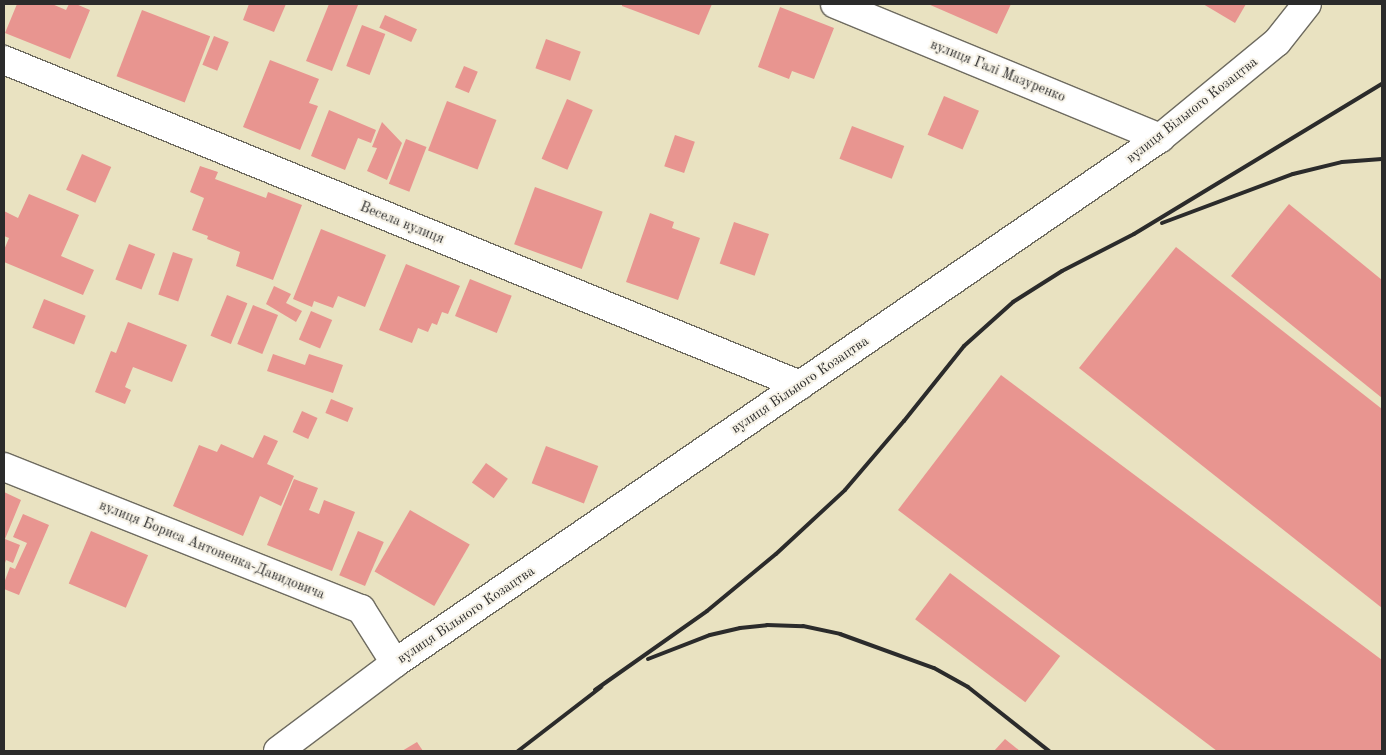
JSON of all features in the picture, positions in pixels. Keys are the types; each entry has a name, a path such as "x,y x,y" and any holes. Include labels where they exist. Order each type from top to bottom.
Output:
{"street":[{"name":"вулиця Галі Мазуренко","path":"835,4 1160,138"},
{"name":"вулиця Вільного Козацтва","path":"278,751 395,663 1160,138 1277,42 1306,4"},
{"name":"Весела вулиця","path":"4,60 800,385"},
{"name":"вулиця Бориса Антоненка-Давидовича","path":"4,467 361,610 395,663"}],"building":[{"path":"17,4 52,4 66,10 69,4 76,4 90,10 70,59 5,33"},
{"path":"249,4 286,4 274,32 243,20"},
{"path":"329,4 358,5 332,71 306,61"},
{"path":"622,4 712,4 699,35 622,6"},
{"path":"928,4 1011,4 997,34"},
{"path":"1203,4 1246,4 1235,23"},
{"path":"780,7 834,28 814,79 792,71 789,79 758,67"},
{"path":"142,10 210,36 185,102 117,76"},
{"path":"385,15 417,29 411,42 379,28"},
{"path":"362,25 385,34 370,75 346,66"},
{"path":"214,36 229,42 217,71 202,65"},
{"path":"546,39 581,52 570,81 535,68"},
{"path":"270,60 319,79 309,103 318,106 300,150 243,127"},
{"path":"464,66 478,72 469,93 455,87"},
{"path":"944,96 979,111 963,150 928,135"},
{"path":"567,99 593,110 567,170 542,159"},
{"path":"447,101 496,120 477,169 428,150"},
{"path":"329,110 376,130 371,143 358,138 345,170 311,156"},
{"path":"382,122 402,143 387,180 367,171 377,148 372,147"},
{"path":"852,126 904,146 892,179 839,159"},
{"path":"675,135 695,142 684,173 664,166"},
{"path":"406,139 427,147 409,192 389,184"},
{"path":"82,154 111,167 95,203 66,190"},
{"path":"200,166 218,172 215,179 266,198 268,192 302,205 273,280 236,266 240,252 207,239 208,236 192,230 204,198 190,192"},
{"path":"535,187 603,212 582,269 514,244"},
{"path":"29,194 79,215 61,256 94,270 83,295 4,262 4,250 9,238 4,236 4,211 18,218"},
{"path":"1289,204 1382,280 1382,398 1231,276"},
{"path":"650,213 674,222 672,228 700,238 678,300 626,282"},
{"path":"734,222 769,234 755,276 720,264"},
{"path":"321,229 386,255 365,307 338,296 333,308 314,301 312,307 293,299"},
{"path":"129,244 155,254 142,290 115,279"},
{"path":"1176,247 1382,409 1382,608 1079,368"},
{"path":"173,252 193,259 178,301 158,295"},
{"path":"406,264 460,286 448,314 442,312 437,325 432,323 428,332 418,328 412,343 379,330"},
{"path":"470,279 512,296 497,333 455,316"},
{"path":"274,286 291,294 286,303 302,311 296,322 266,304"},
{"path":"227,295 247,303 231,344 211,336"},
{"path":"44,299 86,316 74,345 32,328"},
{"path":"253,305 278,315 262,354 237,344"},
{"path":"311,311 332,320 320,349 299,340"},
{"path":"128,322 187,345 172,382 133,367 125,387 131,390 125,404 95,392 111,351 116,353"},
{"path":"273,354 305,365 309,354 343,365 333,393 267,371"},
{"path":"1001,375 1382,660 1382,751 1217,751 898,510"},
{"path":"331,399 353,408 348,422 325,413"},
{"path":"302,411 318,418 308,439 293,432"},
{"path":"264,435 278,441 267,464 294,476 281,506 260,496 243,536 173,506 199,445 217,452 221,444 253,458"},
{"path":"546,446 598,466 584,503 532,483"},
{"path":"486,463 508,479 494,498 472,482"},
{"path":"294,479 318,488 309,510 319,514 324,500 355,512 332,571 267,545"},
{"path":"4,492 21,500 5,539 20,545 13,563 6,560 4,566"},
{"path":"410,510 470,544 434,606 374,571"},
{"path":"23,514 49,525 19,595 4,589 4,583 10,567 15,569 27,543 13,537"},
{"path":"91,531 148,555 126,608 69,583"},
{"path":"358,531 384,542 365,586 339,575"},
{"path":"950,573 1060,656 1025,702 915,619"},
{"path":"1005,739 1020,751 994,751"},
{"path":"417,742 423,751 402,751"}],"railway":[{"path":"595,690 707,611 776,554 845,490 904,421 964,346 1013,302 1062,271 1134,234 1382,84"},
{"path":"1162,223 1293,174 1342,162 1382,159"},
{"path":"648,659 710,635 740,628 767,625 803,626 840,634 934,668 968,687 1049,751"},
{"path":"518,751 601,687"}]}
